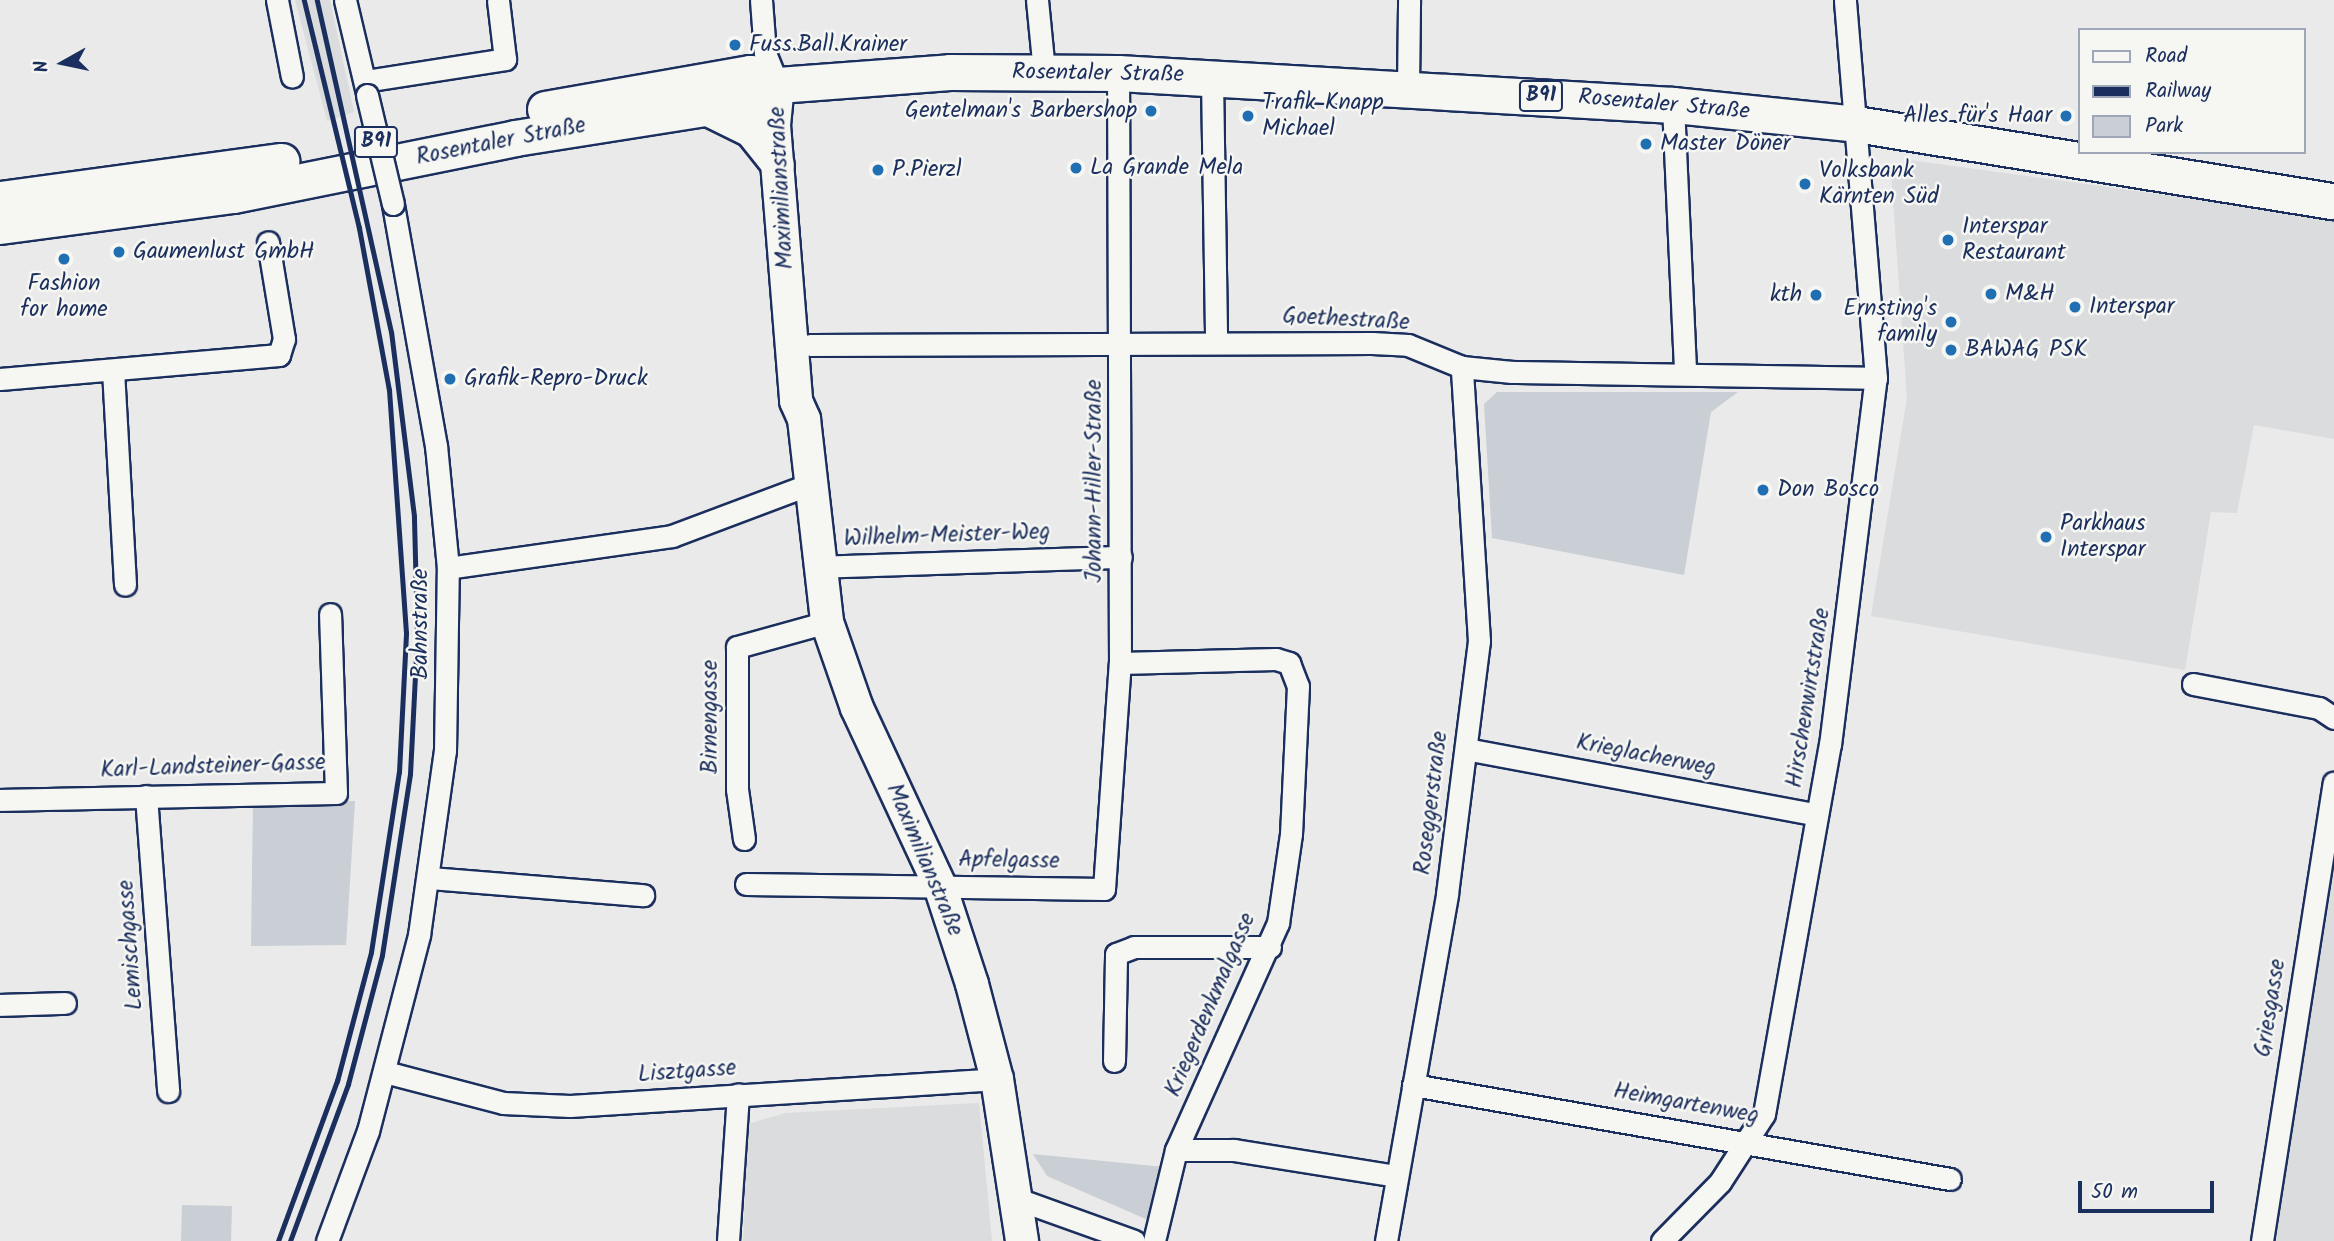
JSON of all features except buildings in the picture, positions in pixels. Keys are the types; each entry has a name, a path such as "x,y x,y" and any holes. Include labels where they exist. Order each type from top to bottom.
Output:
{"main road":[{"name":"Rosentaler Straße","path":"0,200 236,169 761,86 902,72 1044,72 1118,73 1408,88 1673,105 1857,124 2334,201"},
{"name":"Rosentaler Straße","path":"0,226 233,195 515,138 704,108 761,86"}],"street":[{"path":"277,0 292,77"},
{"name":"Bahnstraße","path":"327,1241 386,1072 430,878 445,751 448,568 436,446 393,204 345,0"},
{"path":"366,88 505,59 498,0"},
{"path":"761,0 765,53 761,86"},
{"path":"1037,0 1044,72"},
{"path":"1408,88 1409,0"},
{"name":"Hirschenwirtstraße","path":"1662,1241 1750,1142 1764,1114 1817,815 1854,578 1876,378 1845,0"},
{"name":"Johann-Hiller-Straße","path":"1104,889 1120,663 1118,73"},
{"path":"1212,78 1216,343"},
{"name":"Maximilianstraße","path":"761,86 779,166 796,401 804,419 817,567 827,622 857,708 940,886 997,1079 1020,1200 1023,1241"},
{"name":"Maximilianstraße","path":"761,86 795,125 814,402 804,419"},
{"path":"1673,105 1685,374"},
{"path":"704,108 751,131 779,166"},
{"path":"0,379 279,355 284,339 268,242"},
{"name":"Goethestraße","path":"810,345 1121,342 1409,345 1462,367 1876,378"},
{"name":"Roseggerstraße","path":"1386,1241 1466,749 1479,641 1462,367"},
{"path":"113,370 125,585"},
{"path":"448,568 672,536 808,485"},
{"name":"Wilhelm-Meister-Weg","path":"817,567 1121,557"},
{"name":"Karl-Landsteiner-Gasse","path":"0,800 336,793 330,614"},
{"name":"Birnengasse","path":"744,839 737,789 737,646 827,622"},
{"name":"Kriegerdenkmalgasse","path":"1120,663 1276,659 1297,674 1292,834 1270,947 1176,1150 1154,1241"},
{"path":"2193,684 2319,708 2334,718"},
{"name":"Krieglacherweg","path":"1466,749 1817,815"},
{"name":"Griesgasse","path":"2262,1241 2334,783"},
{"name":"Lemischgasse","path":"146,796 168,1091"},
{"path":"430,878 643,895"},
{"name":"Apfelgasse","path":"746,884 1104,889"},
{"path":"1114,1061 1116,954 1134,947 1270,947"},
{"path":"0,1005 65,1003"},
{"name":"Lisztgasse","path":"386,1072 525,1106 997,1079"},
{"name":"Heimgartenweg","path":"1413,1085 1950,1179"},
{"path":"728,1241 738,1094"},
{"path":"1176,1150 1234,1150 1397,1176"},
{"path":"1020,1200 1134,1241"}],"shaded area":[{"path":"295,0 330,0 354,112 327,121"},
{"path":"1909,160 2334,218 2334,439 2254,425 2237,513 2211,512 2185,670 1871,616 1907,398 1891,172"},
{"path":"2334,841 2334,1241 2271,1241"},
{"path":"979,1103 992,1241 743,1241 748,1124 785,1113"}],"green space":[{"path":"1497,392 1738,392 1711,412 1684,575 1492,538 1484,404"},
{"path":"355,801 346,945 251,946 253,803"},
{"path":"1033,1154 1164,1167 1148,1220 1047,1176"},
{"path":"182,1205 232,1206 231,1241 181,1241"}],"railway":[{"path":"278,1241 337,1081 371,952 399,772 406,633 389,390 359,228 304,0"},
{"path":"290,1241 348,1084 382,955 410,774 417,634 414,516 391,332 317,0"}],"place":[{"name":"Fuss.Ball.Krainer","path":"735,45"},
{"name":"Gentelman's Barbershop","path":"1151,111"},
{"name":"Trafik Knapp Michael","path":"1248,116"},
{"name":"Alles für's Haar","path":"2066,116"},
{"name":"Master Döner","path":"1646,144"},
{"name":"La Grande Mela","path":"1076,168"},
{"name":"P.Pierzl","path":"878,170"},
{"name":"Volksbank Kärnten Süd","path":"1805,184"},
{"name":"Interspar Restaurant","path":"1948,240"},
{"name":"Gaumenlust GmbH","path":"119,252"},
{"name":"Fashion for home","path":"64,259"},
{"name":"M&H","path":"1991,294"},
{"name":"kth","path":"1816,295"},
{"name":"Interspar","path":"2075,307"},
{"name":"Ernsting's family","path":"1951,322"},
{"name":"BAWAG PSK","path":"1951,350"},
{"name":"Grafik-Repro-Druck","path":"450,379"},
{"name":"Don Bosco","path":"1763,490"},
{"name":"Parkhaus Interspar","path":"2046,537"}]}
